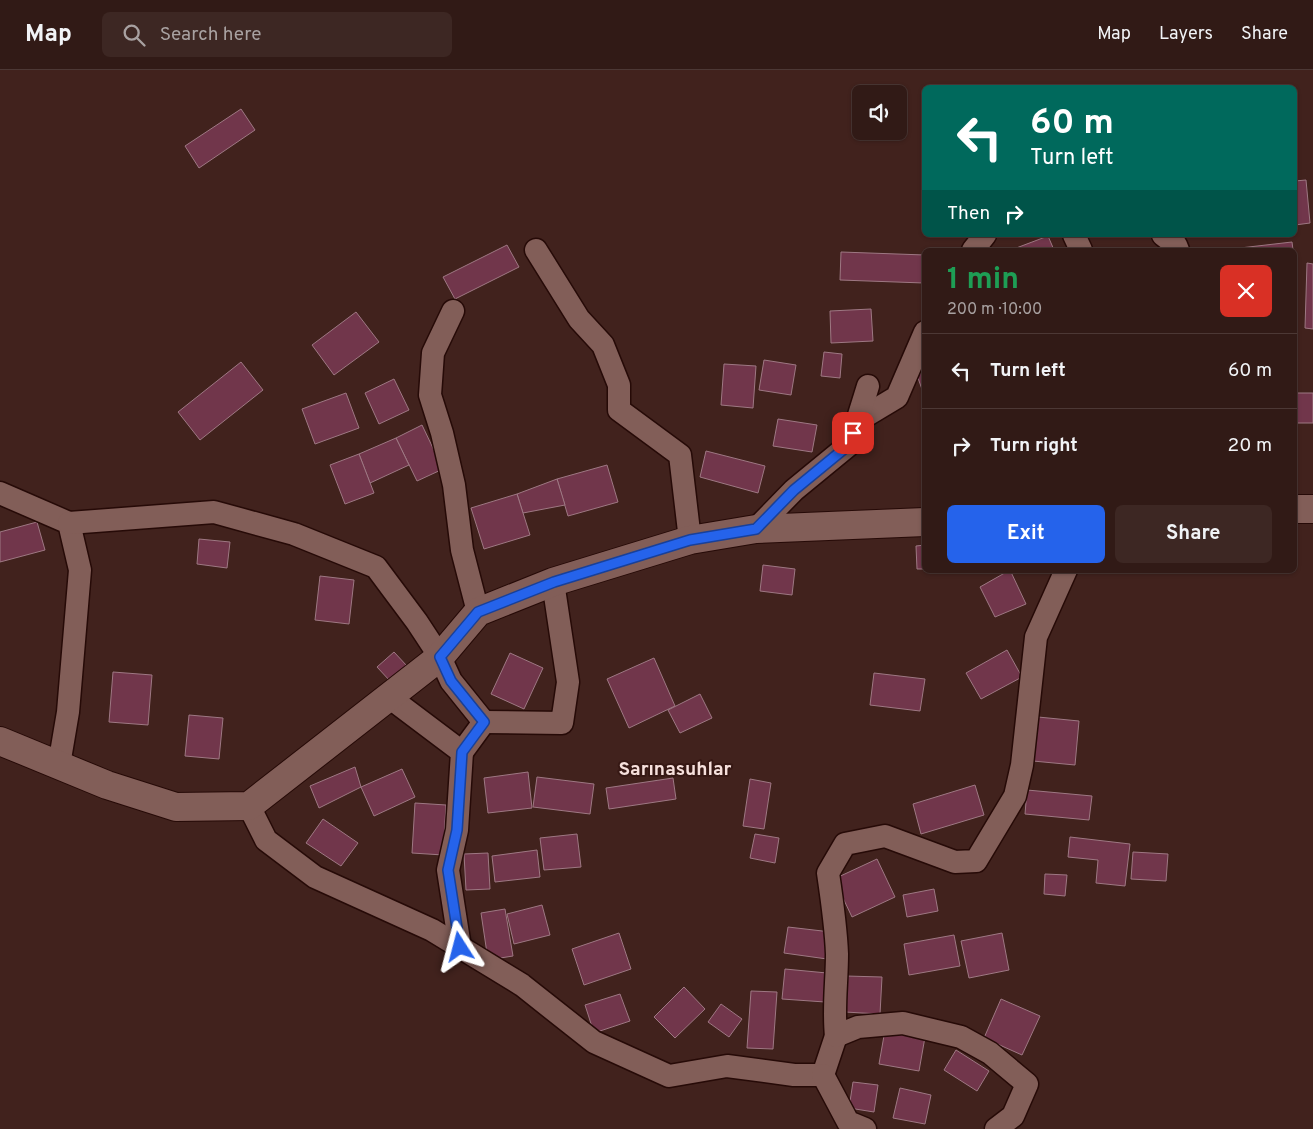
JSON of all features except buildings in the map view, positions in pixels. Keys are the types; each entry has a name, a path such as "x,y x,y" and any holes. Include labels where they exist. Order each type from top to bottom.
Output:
{"street":[{"path":"974,248 983,237"},
{"path":"1166,237 1177,248"},
{"path":"536,250 579,319 603,345 619,385 619,410 680,455 690,540"},
{"path":"453,311 433,353 430,395 442,433 454,485 462,550 478,612"},
{"path":"857,421 897,397 922,339"},
{"path":"756,529 794,490 850,444 868,386"},
{"path":"0,493 69,523 214,512 294,534 376,568 440,657 451,681 484,722"},
{"path":"1297,510 1313,509"},
{"path":"0,741 107,786 176,807 249,806 440,657 478,612 554,582 690,540 756,529 922,522"},
{"path":"59,765 68,712 80,570 69,523"},
{"path":"865,1129 848,1122 823,1075 836,1036 834,1009 837,954 834,908 828,873 845,844 885,836 956,862 976,861 1015,796 1022,765 1036,637 1065,573"},
{"path":"484,722 562,723 568,682 554,582"},
{"path":"389,697 462,752"},
{"path":"460,947 448,870 457,830 462,752 484,722"},
{"path":"249,806 266,840 315,877 432,930 522,985 594,1042 669,1076 727,1066 794,1075 823,1075"},
{"path":"836,1036 858,1027 903,1023 960,1037 990,1053 1027,1084 1013,1116 996,1129"}],"district":[{"name":"Sarınasuhlar","path":"675,768"}],"route":[{"path":"460,947 448,870 457,830 462,752 484,722 451,681 440,657 478,612 554,582 690,540 756,529 794,490 850,444 853,433"}]}
